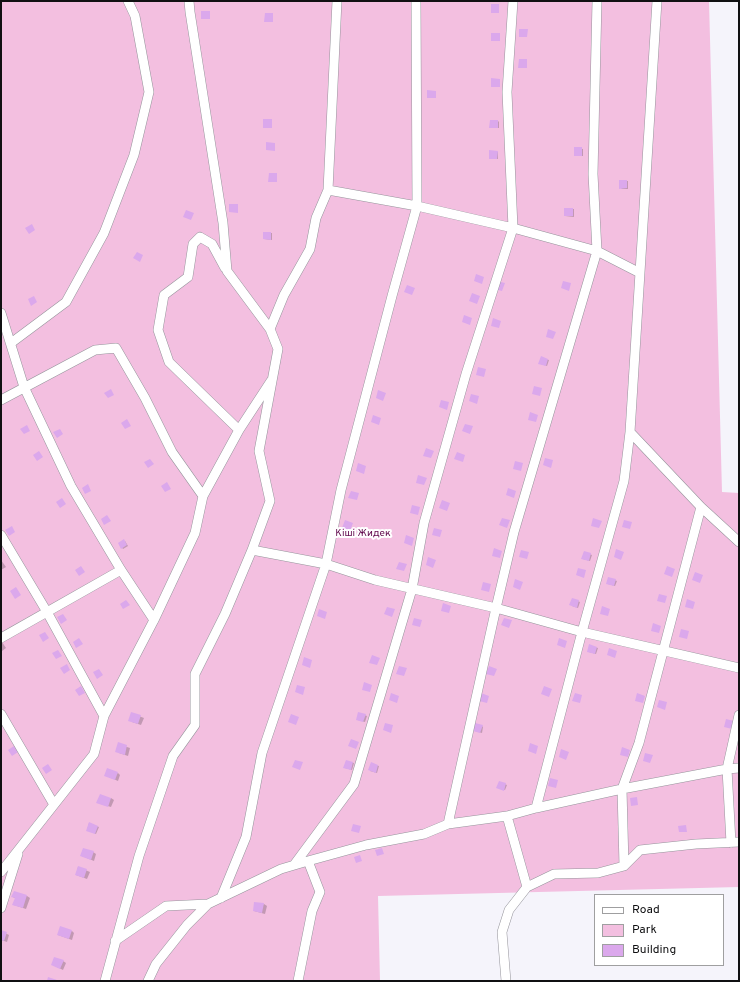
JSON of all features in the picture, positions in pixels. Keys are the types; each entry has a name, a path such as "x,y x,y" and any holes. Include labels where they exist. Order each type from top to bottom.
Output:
{"street":[{"path":"11,343 66,302 104,233 134,155 149,92 135,16 128,1"},
{"path":"189,1 223,223 227,271"},
{"path":"270,329 284,295 310,250 316,218 328,190 337,1"},
{"path":"221,898 246,838 262,752 326,564 341,490 417,206 416,1"},
{"path":"294,865 354,784 412,589 424,524 466,374 513,228 507,92 512,1"},
{"path":"448,824 514,532 597,251 593,174 597,1"},
{"path":"536,808 582,632 624,481 630,432 657,1"},
{"path":"328,190 417,206 513,228 597,251 640,273"},
{"path":"105,981 138,856 173,756 195,725 195,674 225,614 252,550 270,501 259,451 278,349 270,329 227,271 212,244 200,238 193,244 188,277 164,295 158,330 169,362 239,430"},
{"path":"1,313 24,387 71,486 121,570 154,620"},
{"path":"1,400 95,350 116,348 145,398 172,452 203,496"},
{"path":"1,872 94,754 104,716 154,620 194,533 203,496 239,430 274,377"},
{"path":"630,432 701,507 739,542"},
{"path":"624,866 622,789 639,743 701,507"},
{"path":"1,535 47,612 104,716"},
{"path":"252,550 326,564 375,580 496,608 582,632 739,668"},
{"path":"1,638 121,570"},
{"path":"1,714 54,803"},
{"path":"506,981 502,932 509,910 527,886 554,874 598,873 624,866 640,850 696,844 735,842 727,769 739,715"},
{"path":"148,981 156,964 187,925 208,904 282,869 308,860 366,845 424,834 448,824 507,816 622,789 739,768"},
{"path":"507,816 527,886"},
{"path":"1,908 19,850"},
{"path":"298,981 312,911 320,892 308,860"},
{"path":"115,941 166,906 208,904"}],"green space":[{"name":"Кіші Жидек","path":"1,1 709,1 722,492 739,493 739,887 378,896 380,981 1,981"}],"building":[{"path":"491,4 499,4 499,13 491,13"},
{"path":"201,11 210,11 210,19 201,19"},
{"path":"265,13 273,13 273,22 264,22"},
{"path":"519,29 528,29 527,37 519,37"},
{"path":"491,33 500,33 500,41 491,41"},
{"path":"519,59 527,59 527,68 518,68"},
{"path":"491,78 500,79 500,87 491,87"},
{"path":"427,90 436,91 436,98 427,98"},
{"path":"263,119 272,119 272,128 263,128"},
{"path":"490,120 498,120 498,128 489,128"},
{"path":"266,142 275,143 275,151 266,150"},
{"path":"574,147 582,147 582,156 574,156"},
{"path":"489,150 498,151 497,159 489,159"},
{"path":"269,173 277,173 277,182 268,182"},
{"path":"619,180 627,180 627,188 619,189"},
{"path":"229,204 238,204 238,213 229,212"},
{"path":"564,208 573,208 573,216 564,216"},
{"path":"186,210 194,213 191,220 183,217"},
{"path":"32,224 35,230 29,234 25,228"},
{"path":"263,232 271,232 271,240 263,239"},
{"path":"137,252 143,255 140,262 133,258"},
{"path":"476,274 484,277 482,284 474,281"},
{"path":"497,281 505,283 502,291 494,289"},
{"path":"563,281 571,283 569,291 561,288"},
{"path":"407,285 415,288 412,295 404,292"},
{"path":"472,293 480,296 477,304 469,301"},
{"path":"34,296 37,302 31,306 28,299"},
{"path":"464,315 472,318 470,325 462,322"},
{"path":"493,318 501,321 499,328 491,326"},
{"path":"548,329 556,332 553,339 546,337"},
{"path":"541,356 548,359 546,366 538,364"},
{"path":"478,367 486,369 484,377 476,375"},
{"path":"534,386 542,388 540,396 532,394"},
{"path":"111,389 114,395 108,398 104,393"},
{"path":"378,390 386,393 383,401 376,398"},
{"path":"471,394 479,396 477,404 469,401"},
{"path":"441,400 449,402 447,410 439,407"},
{"path":"530,412 538,415 536,422 528,420"},
{"path":"373,415 381,418 379,425 371,422"},
{"path":"127,419 131,426 125,429 121,423"},
{"path":"465,424 473,426 470,434 462,431"},
{"path":"27,425 30,431 24,434 20,429"},
{"path":"60,429 63,434 57,438 53,432"},
{"path":"426,448 434,451 431,458 423,456"},
{"path":"39,451 43,457 37,461 33,455"},
{"path":"457,452 465,455 463,462 454,459"},
{"path":"545,458 553,460 551,468 543,465"},
{"path":"150,459 154,464 148,468 144,462"},
{"path":"515,461 523,463 521,471 513,469"},
{"path":"358,463 366,466 364,474 356,471"},
{"path":"418,475 427,478 424,485 416,483"},
{"path":"167,482 171,489 165,492 161,486"},
{"path":"88,484 91,491 85,494 82,488"},
{"path":"508,488 516,491 514,498 506,495"},
{"path":"351,491 359,493 357,500 348,498"},
{"path":"62,498 66,504 60,508 56,502"},
{"path":"442,500 450,503 447,511 439,508"},
{"path":"412,505 420,507 418,515 410,513"},
{"path":"107,515 111,521 104,525 101,519"},
{"path":"502,518 510,520 507,528 499,525"},
{"path":"593,518 602,521 599,528 591,526"},
{"path":"345,520 353,523 350,531 342,528"},
{"path":"624,520 632,522 630,529 622,527"},
{"path":"12,526 15,532 9,536 5,530"},
{"path":"434,528 442,530 440,537 432,535"},
{"path":"406,535 414,538 412,546 404,543"},
{"path":"124,539 127,545 121,549 118,543"},
{"path":"494,548 502,551 500,558 492,556"},
{"path":"616,549 624,552 621,560 614,557"},
{"path":"521,550 529,552 527,559 519,557"},
{"path":"584,551 591,553 589,561 581,559"},
{"path":"428,557 436,560 433,568 426,565"},
{"path":"399,562 407,564 404,571 396,569"},
{"path":"81,566 85,572 79,576 75,570"},
{"path":"667,566 675,569 672,577 664,574"},
{"path":"578,568 586,570 584,578 576,575"},
{"path":"695,572 703,575 700,583 692,580"},
{"path":"608,577 616,579 614,586 606,584"},
{"path":"515,579 523,582 520,590 513,587"},
{"path":"483,582 491,584 489,592 481,590"},
{"path":"16,587 21,595 15,599 10,591"},
{"path":"659,594 667,596 665,603 657,601"},
{"path":"572,598 579,600 577,608 569,605"},
{"path":"687,599 695,602 693,609 685,607"},
{"path":"126,600 130,605 123,609 120,604"},
{"path":"443,603 451,606 449,613 441,611"},
{"path":"602,606 610,609 608,616 600,614"},
{"path":"387,607 395,609 392,617 384,614"},
{"path":"319,609 327,612 325,619 317,616"},
{"path":"63,614 67,620 61,624 57,617"},
{"path":"414,618 422,620 420,627 412,625"},
{"path":"504,618 512,620 509,628 501,625"},
{"path":"653,623 661,626 659,633 651,631"},
{"path":"681,629 689,631 687,639 679,637"},
{"path":"45,632 49,638 43,642 39,635"},
{"path":"79,638 83,644 76,648 73,642"},
{"path":"559,638 567,641 565,648 557,645"},
{"path":"589,644 597,647 595,654 587,652"},
{"path":"609,648 617,651 615,658 607,655"},
{"path":"58,650 62,656 56,659 52,653"},
{"path":"372,655 380,658 377,665 369,663"},
{"path":"304,657 312,660 310,668 302,665"},
{"path":"67,664 70,670 64,674 60,668"},
{"path":"399,666 407,668 404,676 396,674"},
{"path":"489,666 497,669 494,676 486,674"},
{"path":"99,669 103,675 97,679 93,672"},
{"path":"364,682 372,685 370,692 362,690"},
{"path":"297,685 305,687 303,695 295,692"},
{"path":"81,686 85,693 79,696 75,690"},
{"path":"544,686 552,689 549,697 541,694"},
{"path":"391,693 399,696 397,703 389,700"},
{"path":"481,693 489,696 487,703 479,701"},
{"path":"575,693 582,695 580,703 572,701"},
{"path":"637,693 645,696 643,703 635,701"},
{"path":"659,700 667,702 665,710 657,707"},
{"path":"131,712 141,715 138,724 128,721"},
{"path":"358,712 366,714 363,722 356,720"},
{"path":"291,714 299,717 296,725 288,722"},
{"path":"726,719 734,721 732,729 724,727"},
{"path":"385,723 393,725 391,733 383,730"},
{"path":"475,723 483,725 480,733 473,731"},
{"path":"351,739 359,742 356,749 348,746"},
{"path":"118,742 127,745 125,755 115,752"},
{"path":"530,743 538,746 536,754 528,751"},
{"path":"14,746 18,752 12,756 8,750"},
{"path":"622,747 630,750 628,757 620,755"},
{"path":"561,749 569,752 566,760 559,757"},
{"path":"645,753 653,755 650,763 643,761"},
{"path":"295,760 303,762 300,770 292,767"},
{"path":"346,760 353,762 351,770 343,768"},
{"path":"371,762 378,765 376,773 368,770"},
{"path":"48,764 52,770 46,774 42,768"},
{"path":"107,768 118,772 115,780 104,776"},
{"path":"550,778 558,780 556,788 548,786"},
{"path":"499,781 506,783 504,791 496,788"},
{"path":"100,794 111,798 108,807 96,803"},
{"path":"637,797 638,805 631,806 630,798"},
{"path":"89,822 98,826 95,834 86,831"},
{"path":"353,824 361,826 359,833 351,831"},
{"path":"686,825 687,832 679,832 678,826"},
{"path":"83,848 94,851 91,860 80,856"},
{"path":"382,848 384,854 377,856 375,850"},
{"path":"360,855 362,861 356,863 354,857"},
{"path":"78,866 87,869 84,878 75,875"},
{"path":"14,891 27,895 23,908 12,905 15,898 11,897"},
{"path":"254,902 264,903 262,913 253,911"},
{"path":"60,926 72,930 69,939 57,935"},
{"path":"1,930 7,932 4,941 1,940"},
{"path":"54,957 64,960 60,969 51,965"},
{"path":"48,977 60,981 47,981"}]}
